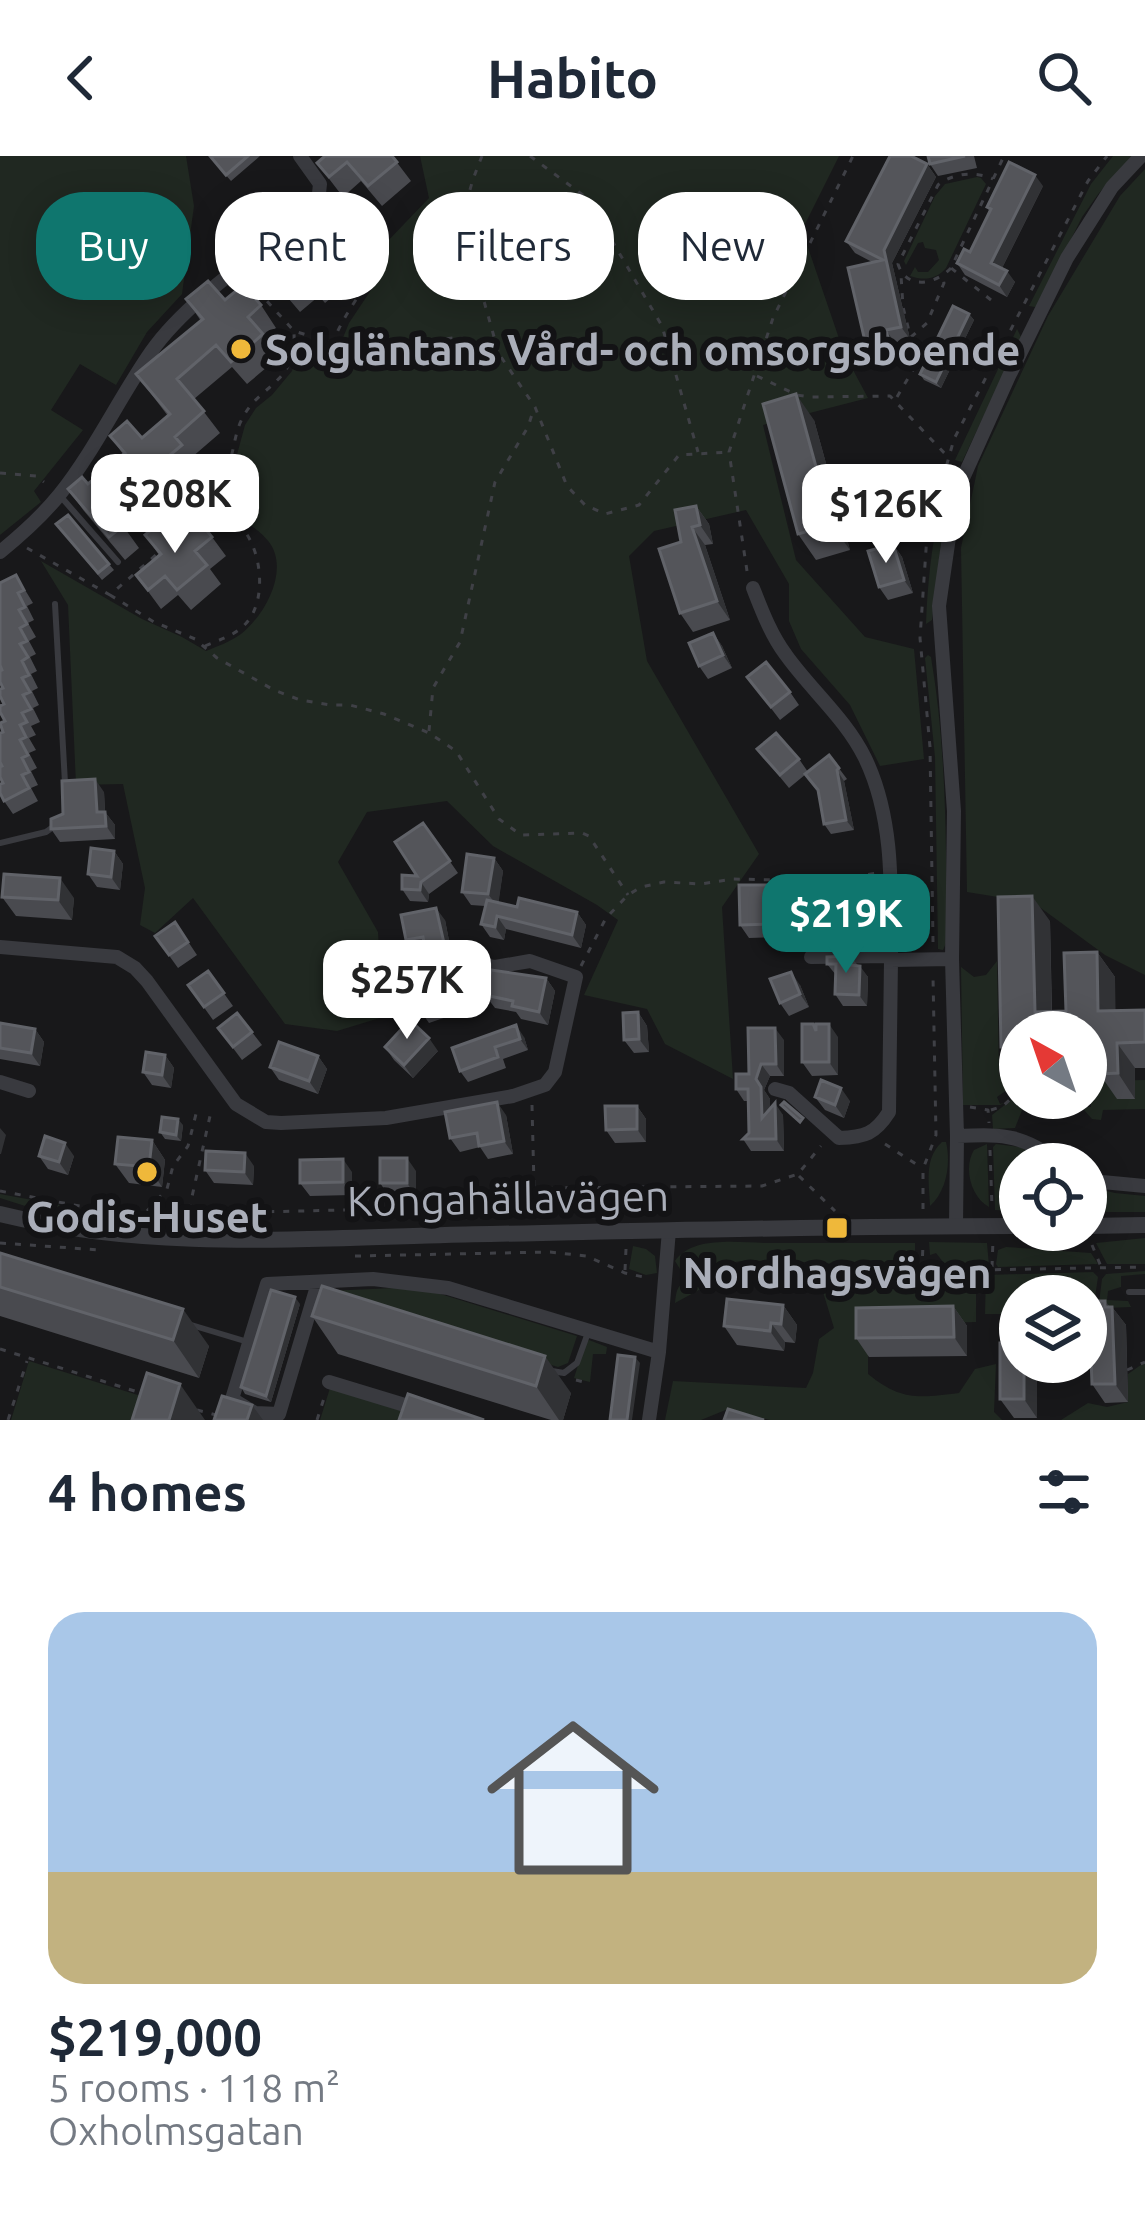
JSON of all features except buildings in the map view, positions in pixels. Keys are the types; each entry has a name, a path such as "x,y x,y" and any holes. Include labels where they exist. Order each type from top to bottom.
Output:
{"street":[{"path":"300,156 320,184 319,192"},
{"path":"956,1226 954,811 939,606 955,496 1067,258 1112,187 1141,156"},
{"path":"0,552 59,495 152,350 215,288"},
{"path":"753,588 783,652 864,757 882,802 890,871 889,1112 873,1132 839,1138 789,1093 775,1089"},
{"path":"0,947 117,957 135,968 236,1104 266,1122 386,1118 545,1085 555,1072 576,977 530,961 485,965"},
{"path":"811,957 952,959"},
{"path":"0,1082 29,1091"},
{"path":"957,1136 1008,1136 1028,1143"},
{"path":"1107,1182 1145,1186"},
{"name":"Kongahällavägen","path":"0,1214 75,1231 205,1240 999,1226"},
{"path":"1107,1232 1145,1225"},
{"path":"649,1420 669,1230"},
{"path":"316,1291 279,1414 256,1413 232,1399 267,1284 316,1291 373,1279 414,1282 448,1288 658,1352"},
{"path":"329,1382 454,1420"}],"lane":[{"path":"59,495 118,562"},
{"path":"55,604 65,798"},
{"path":"0,843 46,832 65,819"},
{"path":"316,1291 330,1303"},
{"path":"1129,1292 1145,1292"},
{"path":"183,1322 248,1342"},
{"path":"537,1367 558,1373 570,1370 577,1364 589,1330"}],"path":[{"path":"482,156 467,209 499,354 535,407 568,486 585,506 605,514 639,506 679,455 729,452"},
{"path":"530,156 587,198 662,326 699,454"},
{"path":"753,588 744,561 729,452 773,318 853,156"},
{"path":"901,274 910,281 926,282 943,277 951,268 1004,156"},
{"path":"896,400 917,363 898,264 938,185 973,173 993,179"},
{"path":"951,268 992,300"},
{"path":"911,337 927,323 943,277"},
{"path":"266,300 294,331 333,343 392,346 459,337 499,354"},
{"path":"333,343 355,300"},
{"path":"110,596 208,508 228,469 241,421 289,366 294,331"},
{"path":"755,376 810,397 879,395 896,400 949,458"},
{"path":"429,733 433,688 460,642 495,482 529,427 535,407"},
{"path":"0,472 36,476 44,482"},
{"path":"206,646 248,621 260,585 250,541 239,524 208,508"},
{"path":"14,541 154,622 206,646 217,658 274,690 300,700 384,714 429,733 456,752 509,828 531,836 570,832 589,836 628,895"},
{"path":"576,977 607,918 641,887 733,879 830,881 890,871"},
{"path":"532,1091 534,1187"},
{"path":"989,1111 999,1107"},
{"path":"146,1212 167,1189 173,1166 188,1146 196,1114"},
{"path":"188,1212 210,1116"},
{"path":"882,1123 880,1139 923,1169"},
{"path":"0,1191 90,1208 146,1212 471,1207 534,1187 762,1186 798,1174 815,1151 839,1138"},
{"path":"798,1174 836,1212"},
{"path":"0,1243 106,1250"},
{"path":"1094,1251 1102,1270"},
{"path":"350,1256 550,1252 586,1256 650,1278 736,1265 870,1272 1145,1268"},
{"path":"803,1292 833,1267"},
{"path":"0,1349 141,1393"},
{"path":"8,1420 27,1359"},
{"path":"1127,1370 1145,1362"},
{"path":"317,1420 329,1382"},
{"path":"181,1405 216,1415"}],"shaded area":[{"path":"0,156 186,156 194,206 191,228 191,192 36,192 36,300 176,300 147,332 116,385 80,364 51,410 83,430 34,491 41,502 0,535"},
{"path":"420,156 839,156 807,220 807,192 638,192 638,300 807,300 807,245 844,353 868,398 763,425 796,560 865,637 914,649 924,759 880,766 850,705 801,649 789,621 789,584 746,510 654,531 629,556 647,661 759,854 722,907 733,1079 665,1044 647,1009 584,995 618,920 493,846 447,801 367,812 338,862 378,932 383,1017 337,1031 285,1024 193,898 155,933 140,925 145,888 123,784 76,785 68,605 41,561 206,651 250,626 272,591 275,553 257,530 214,503 232,473 245,425 292,371 300,342 338,350 364,300 389,300 389,240 413,215 413,300 614,300 614,192 428,192"},
{"path":"1113,156 1133,156 1082,217 1039,303 1029,306 1091,184"},
{"path":"1145,169 1145,975 1105,955 1034,903 967,892 961,548 978,466 1048,316 1120,196"},
{"path":"977,177 986,184 946,268 930,278 910,276 915,267 928,272 939,260 936,250 925,248 923,242 906,265 904,261 935,196 945,184"},
{"path":"1017,329 1021,337 962,462 955,460"},
{"path":"960,466 943,527 932,620 926,624 940,509 951,471"},
{"path":"928,655 943,763 947,941 943,950 938,949"},
{"path":"997,961 999,1105 963,1105 961,967 974,977 986,975"},
{"path":"1145,1080 1145,1109 1107,1110 1107,1081"},
{"path":"999,1109 999,1119 1019,1119 1015,1128 993,1129 992,1115"},
{"path":"946,1142 948,1168 930,1206 930,1163"},
{"path":"987,1144 989,1207 973,1189 969,1173 974,1150"},
{"path":"999,1144 999,1210 995,1210 993,1147"},
{"path":"633,1191 665,1191 660,1213 629,1214"},
{"path":"1107,1191 1145,1196 1145,1212 1107,1212"},
{"path":"0,1194 130,1213 134,1221 131,1225 63,1218 0,1198"},
{"path":"1145,1238 1145,1264 1107,1264 1100,1251 1107,1251 1107,1242"},
{"path":"929,1242 987,1243 989,1266 947,1267 936,1253 930,1255"},
{"path":"915,1243 915,1264 745,1261 688,1270 680,1269 675,1261 705,1244"},
{"path":"633,1246 655,1256 657,1273 629,1269"},
{"path":"998,1250 1091,1253 1098,1264 998,1267"},
{"path":"745,1268 828,1269 803,1290 721,1278 675,1303 679,1288 688,1280"},
{"path":"1145,1271 1121,1276 1121,1287 1108,1291 1107,1300 1106,1274"},
{"path":"830,1272 867,1280 976,1274 976,1322 868,1325 868,1374 901,1393 933,1396 959,1393 975,1369 996,1364 994,1412 1002,1420 770,1420 728,1409 701,1420 665,1420 673,1381 806,1388 819,1339 834,1328 820,1282"},
{"path":"1093,1272 1096,1275 999,1275 999,1314 985,1314 986,1275"},
{"path":"394,1288 434,1292 577,1336 568,1363 558,1367 335,1300 327,1291"},
{"path":"1107,1300 1128,1301 1131,1307 1107,1308"},
{"path":"589,1340 607,1347 606,1354 593,1354 590,1382 574,1378"},
{"path":"29,1361 157,1401 151,1420 11,1420"},
{"path":"1145,1362 1145,1420 1061,1420 1088,1403 1107,1407 1128,1402 1128,1374"},
{"path":"330,1388 419,1415 417,1420 320,1420"}],"place":[{"name":"Solgläntans Vård- och omsorgsboende","path":"241,349"},
{"name":"Godis-Huset","path":"147,1172"},
{"name":"Nordhagsvägen","path":"837,1228"}]}
